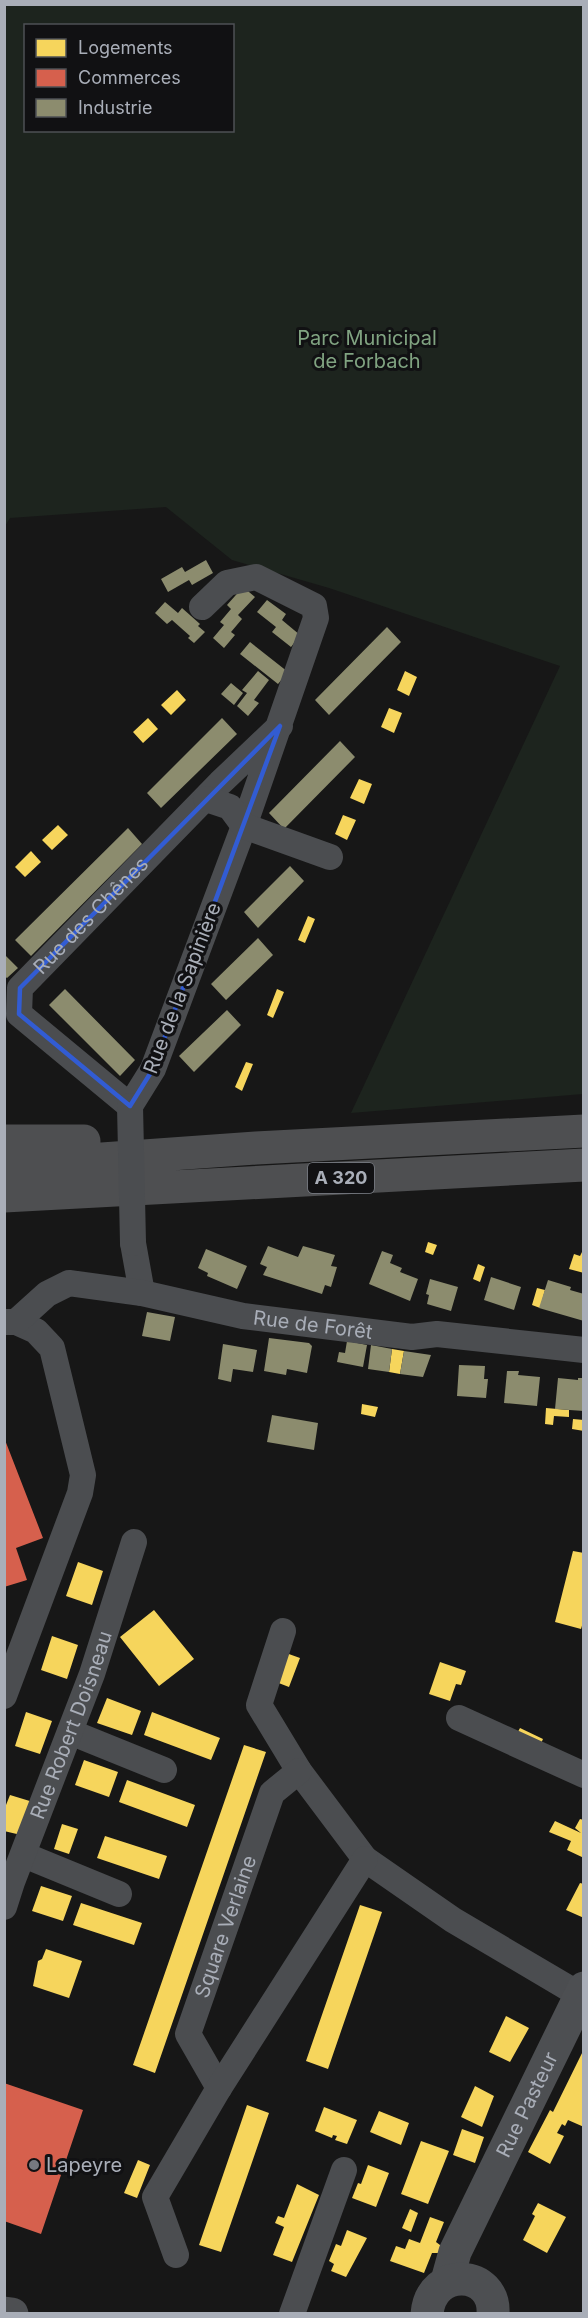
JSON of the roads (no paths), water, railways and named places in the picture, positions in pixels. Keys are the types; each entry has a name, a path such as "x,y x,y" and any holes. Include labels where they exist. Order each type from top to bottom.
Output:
{"highway":[{"name":"A 320","path":"4,1166 256,1148 584,1131"},
{"path":"4,1141 152,1140 256,1148"},
{"name":"A 320","path":"4,1196 584,1166"},
{"path":"4,1213 107,1191"}],"main road":[{"name":"Rue Pasteur","path":"447,2281 455,2252 582,1991"},
{"path":"470,2223 472,2250 489,2302"},
{"path":"428,2313 432,2294 447,2281 468,2279 489,2302"},
{"path":"4,2313 12,2313"}],"street":[{"name":"Rue de la Sapinière","path":"130,1106 153,1069 244,826 316,618 314,606 256,577 227,583 202,607"},
{"name":"Rue des Chênes","path":"130,1106 19,1014 20,988 280,726"},
{"path":"206,799 230,807 244,826 330,857"},
{"path":"130,1106 133,1243 142,1293"},
{"name":"Rue de Forêt","path":"10,1322 47,1294 69,1283 142,1293 243,1316 412,1337 437,1334 584,1350"},
{"path":"4,1696 80,1492 83,1475 52,1348 36,1331 10,1322"},
{"name":"Rue Robert Doisneau","path":"4,1907 92,1674 134,1542"},
{"path":"283,1631 259,1706 299,1771 365,1859 453,1920 582,1991"},
{"path":"459,1718 584,1775"},
{"path":"70,1732 164,1770"},
{"name":"Square Verlaine","path":"219,2088 188,2034 272,1793 299,1771"},
{"path":"24,1855 119,1894"},
{"path":"176,2255 155,2197 219,2088 365,1859"},
{"path":"292,2313 344,2170"}],"place":[{"name":"Lapeyre","path":"34,2165"}],"park label":[{"name":"Parc Municipal de Forbach","path":"367,350"}]}
